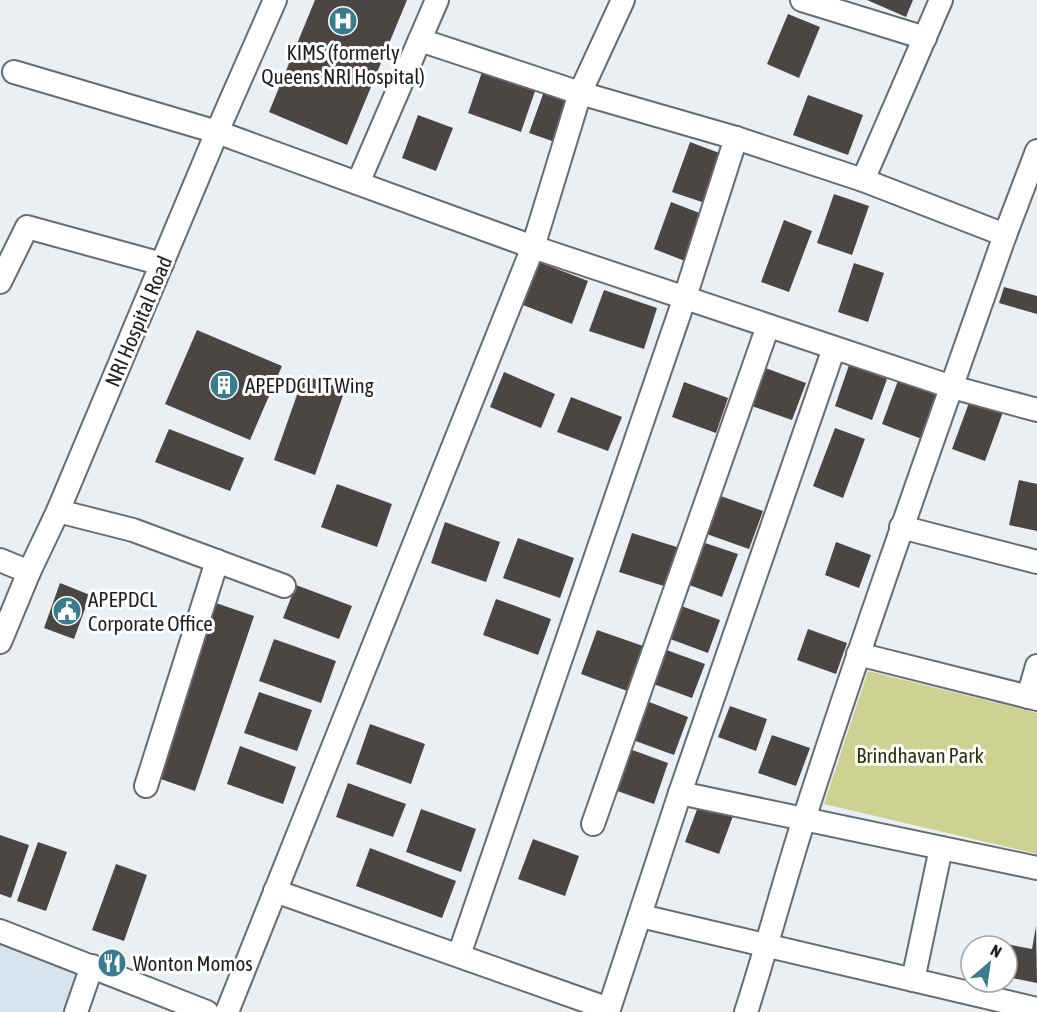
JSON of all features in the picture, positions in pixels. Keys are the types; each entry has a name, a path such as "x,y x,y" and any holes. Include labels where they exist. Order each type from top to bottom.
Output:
{"street":[{"name":"NRI Hospital Road","path":"0,642 275,0"},
{"path":"358,183 437,0"},
{"path":"226,1012 533,247 580,93 622,0"},
{"path":"802,0 926,38"},
{"path":"863,180 941,0"},
{"path":"420,40 580,93 736,138 863,180 1005,235"},
{"path":"14,72 217,132 533,247 952,387 1037,410"},
{"path":"459,954 686,297 736,138"},
{"path":"746,1012 804,819 858,654 901,527 1037,151"},
{"path":"0,282 27,227 162,264"},
{"path":"593,824 768,326"},
{"path":"274,891 459,954 609,1010 680,793 834,348"},
{"path":"58,511 133,530 284,586"},
{"path":"901,527 1037,562"},
{"path":"0,560 29,572"},
{"path":"146,786 217,561"},
{"path":"858,654 1033,698 1037,666"},
{"path":"680,793 1037,868"},
{"path":"913,980 941,848"},
{"path":"641,916 1037,1009"},
{"path":"0,931 207,1012"},
{"path":"76,1012 92,966"}],"shaded area":[{"path":"0,942 83,976 69,1012 0,1012"}],"green space":[{"name":"Brindhavan Park","path":"868,671 1037,713 1037,854 824,804"}],"building":[{"path":"315,0 407,0 347,145 269,112"},
{"path":"867,0 913,0 906,17"},
{"path":"788,14 820,27 799,78 767,64"},
{"path":"482,72 535,91 521,132 468,113"},
{"path":"546,86 575,96 558,143 529,133"},
{"path":"808,95 863,115 848,155 793,135"},
{"path":"418,115 453,128 436,171 402,158"},
{"path":"690,142 722,154 705,203 672,192"},
{"path":"834,194 869,206 852,255 817,243"},
{"path":"671,202 702,214 685,261 654,249"},
{"path":"784,220 812,231 789,292 761,282"},
{"path":"539,262 588,281 572,324 523,305"},
{"path":"854,263 884,273 868,322 838,312"},
{"path":"1004,287 1037,296 1037,314 999,303"},
{"path":"604,290 657,308 644,349 589,331"},
{"name":"APEPDCL IT Wing","path":"197,330 282,366 250,440 165,404"},
{"path":"757,365 806,383 792,420 743,403"},
{"path":"849,365 887,379 872,420 835,406"},
{"path":"504,372 555,394 541,428 490,407"},
{"path":"304,375 345,390 315,475 274,460"},
{"path":"899,378 939,393 922,439 882,424"},
{"path":"684,382 728,398 716,433 672,417"},
{"path":"571,397 622,417 608,451 557,432"},
{"path":"970,400 1003,412 985,461 952,449"},
{"path":"835,428 865,439 843,498 813,486"},
{"path":"169,429 244,458 230,491 155,462"},
{"path":"1019,480 1037,484 1037,531 1009,525"},
{"path":"337,484 392,504 377,547 321,527"},
{"path":"715,494 763,511 749,549 701,532"},
{"path":"445,522 500,542 486,582 431,563"},
{"path":"632,533 680,548 667,587 619,572"},
{"path":"518,538 574,558 560,598 503,578"},
{"path":"696,540 738,554 722,597 681,582"},
{"path":"836,542 871,555 859,588 825,575"},
{"name":"APEPDCL Corporate Office","path":"60,583 90,595 74,639 44,628"},
{"path":"296,585 352,606 339,639 283,618"},
{"path":"496,599 551,619 538,655 483,635"},
{"name":"APEPDCL Corporate Office","path":"213,602 254,616 195,791 155,777"},
{"path":"673,603 720,620 708,653 662,636"},
{"path":"808,629 847,643 836,674 797,660"},
{"path":"597,630 646,647 630,692 581,674"},
{"path":"274,639 336,661 321,703 259,681"},
{"path":"661,648 705,664 692,698 648,682"},
{"path":"259,692 312,710 297,751 244,733"},
{"path":"644,700 688,717 674,755 630,739"},
{"path":"730,706 767,719 756,751 718,737"},
{"path":"370,724 425,744 411,784 356,764"},
{"path":"772,735 810,748 796,786 758,773"},
{"path":"240,746 296,767 283,804 227,784"},
{"path":"624,747 668,763 654,804 609,788"},
{"path":"348,783 406,804 393,837 336,817"},
{"path":"699,804 733,816 719,854 685,842"},
{"path":"421,809 476,829 461,872 406,852"},
{"path":"0,835 29,845 11,898 0,894"},
{"path":"533,839 579,856 565,896 518,879"},
{"path":"38,842 67,852 46,911 17,901"},
{"path":"370,848 456,881 442,918 356,886"},
{"path":"116,864 147,875 124,941 92,930"},
{"path":"1036,926 1037,983 1019,979 1019,946 1032,949"}],"place":[{"name":"KIMS (formerly Queens NRI Hospital)","path":"343,21"},
{"name":"APEPDCL IT Wing","path":"224,385"},
{"name":"APEPDCL Corporate Office","path":"67,611"},
{"name":"Wonton Momos","path":"112,963"}]}
